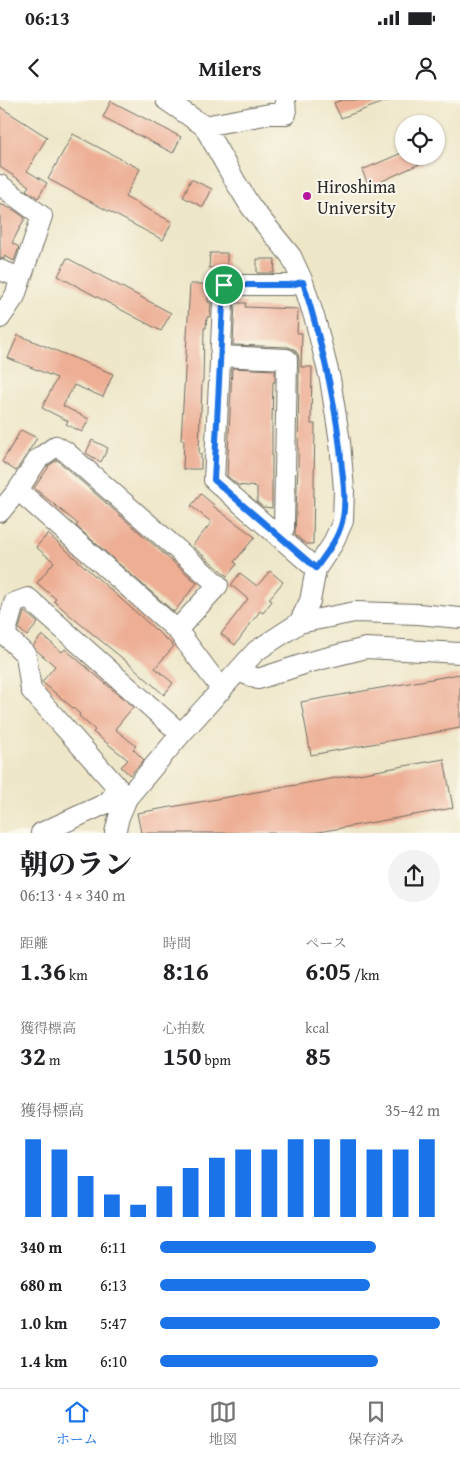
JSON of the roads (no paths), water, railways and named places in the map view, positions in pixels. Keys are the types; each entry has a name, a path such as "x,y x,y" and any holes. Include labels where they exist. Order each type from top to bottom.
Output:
{"street":[{"path":"166,100 204,126 235,182 251,206 291,256 303,282 316,323 330,380 340,442 344,490 342,521 332,545 316,568 310,601 299,623"},
{"path":"204,126 270,114 286,114 285,100"},
{"path":"0,185 42,216 15,296 0,318"},
{"path":"0,270 21,278"},
{"path":"303,282 290,285 224,285 214,480 316,568"},
{"path":"220,356 287,359 284,528 277,534"},
{"path":"1,508 18,490 38,459 56,446 65,451 218,585 177,630"},
{"path":"18,490 177,630 222,690"},
{"path":"115,833 119,800 31,690 26,655 5,635 14,602 28,598 181,734"},
{"path":"41,833 119,800 256,651 299,623 355,612 418,614 460,618"},
{"path":"238,671 258,679 310,662 366,648 460,652"}],"place":[{"name":"Hiroshima University","path":"307,196"}]}
